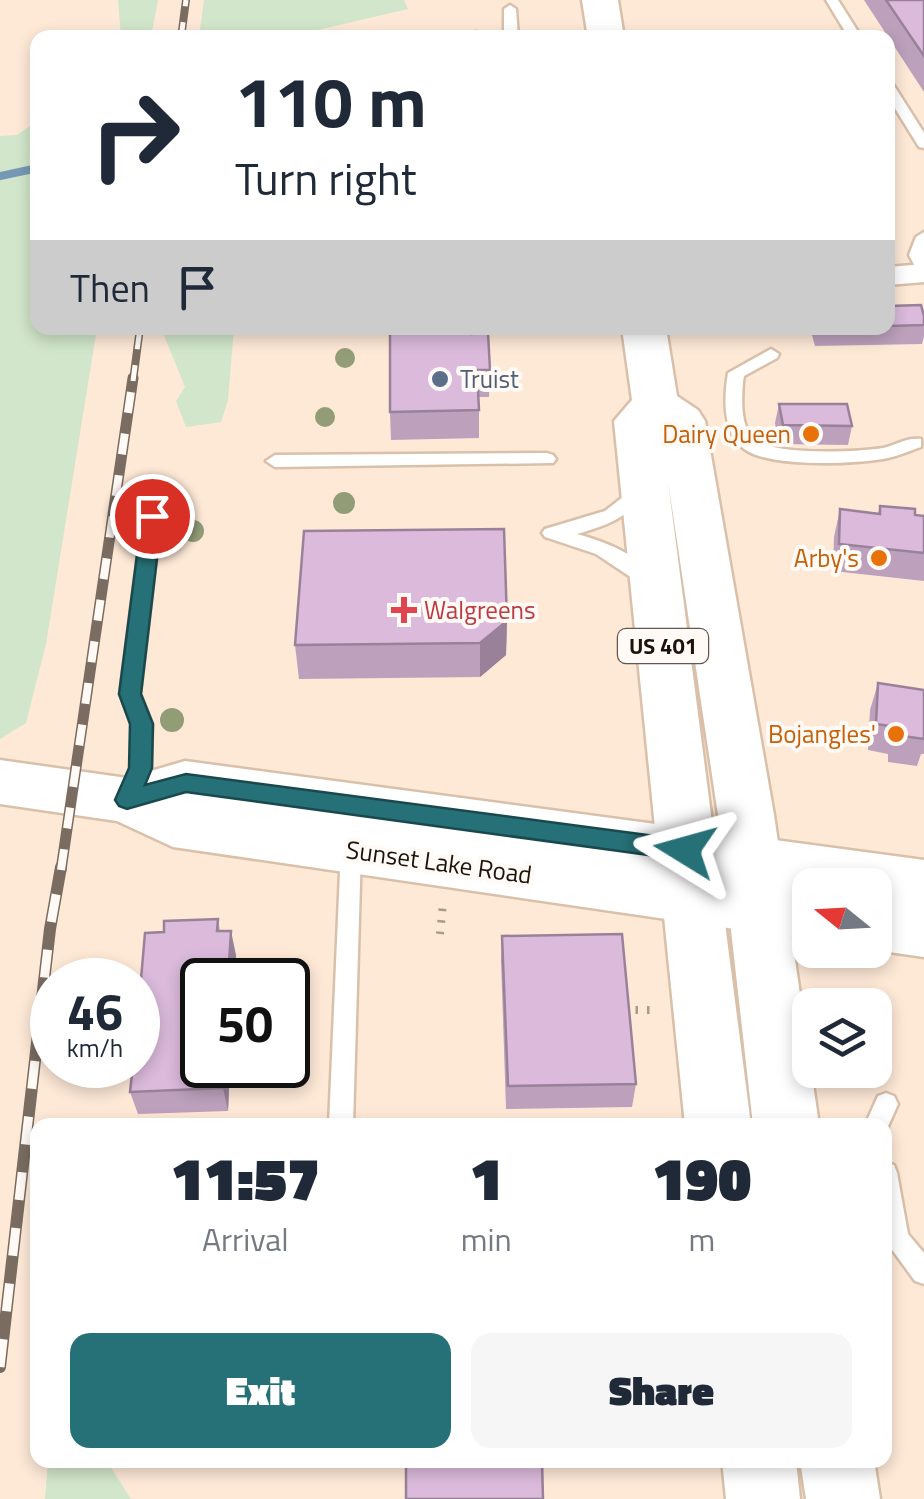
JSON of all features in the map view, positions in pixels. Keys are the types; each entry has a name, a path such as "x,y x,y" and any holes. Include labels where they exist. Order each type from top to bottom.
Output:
{"main road":[{"path":"600,0 605,30"},
{"name":"US 401","path":"645,335 655,403 682,421 773,894 786,1118"},
{"name":"US 401","path":"655,403 636,420 717,1118"},
{"name":"Sunset Lake Road","path":"0,782 127,800 173,824 350,849 688,874"},
{"name":"Sunset Lake Road","path":"127,800 186,783 688,874 773,894 924,884"},
{"path":"892,927 924,932"},
{"path":"760,1468 763,1499"},
{"path":"838,1468 843,1499"}],"street":[{"path":"895,275 924,272"}],"lane":[{"path":"832,0 851,30"},
{"path":"510,9 511,30"},
{"path":"895,98 924,144"},
{"path":"924,238 917,255 924,272"},
{"path":"771,354 736,373 736,418 746,442 755,450 782,455 883,453 914,442"},
{"path":"276,461 548,459"},
{"path":"644,481 629,505 596,522 551,533 606,550 629,563 657,589"},
{"path":"127,800 141,768 142,724 130,694 152,516"},
{"path":"341,1118 350,849"},
{"path":"892,1215 896,1239 924,1272"}],"path":[{"path":"440,934 443,903"},
{"path":"623,1010 667,1010"}],"green space":[{"path":"118,0 158,0 152,30 120,30"},
{"path":"204,0 404,0 408,9 318,30 200,30"},
{"path":"30,126 30,335 96,335 46,644 26,723 0,739 0,136 17,135"},
{"path":"164,335 233,335 228,400 221,422 186,427 176,401 185,387"},
{"path":"47,1468 111,1468 131,1499 45,1499"}],"building":[{"path":"886,0 924,0 924,56"},
{"path":"921,305 924,325 895,326 895,306"},
{"name":"Truist","path":"390,335 488,335 490,370 477,370 479,410 390,412"},
{"path":"779,404 847,404 852,426 783,425"},
{"path":"880,506 915,509 915,515 924,516 924,553 839,544 840,509 880,514"},
{"name":"Walgreens","path":"504,529 507,621 480,643 295,645 304,531"},
{"path":"878,683 924,690 924,739 896,735 897,727 876,724"},
{"path":"218,919 217,931 231,931 229,958 180,958 180,1088 223,1088 130,1092 130,1088 160,1088 160,958 143,958 145,933 164,932 164,921"},
{"path":"622,934 636,1084 508,1086 502,936"},
{"path":"406,1468 542,1468 543,1499 406,1499"}],"waterway":[{"path":"0,176 30,170"}],"railway":[{"path":"182,30 186,0"},
{"path":"133,381 139,335"},
{"path":"61,870 133,378"},
{"path":"0,1367 50,929 61,867"}],"place":[{"name":"Truist","path":"440,379"},
{"name":"Dairy Queen","path":"811,434"},
{"name":"Arby's","path":"879,558"},
{"name":"Walgreens","path":"404,610"},
{"name":"Bojangles'","path":"896,734"}],"route":[{"path":"152,516 130,694 142,724 141,768 127,800 186,783 685,850"}]}
